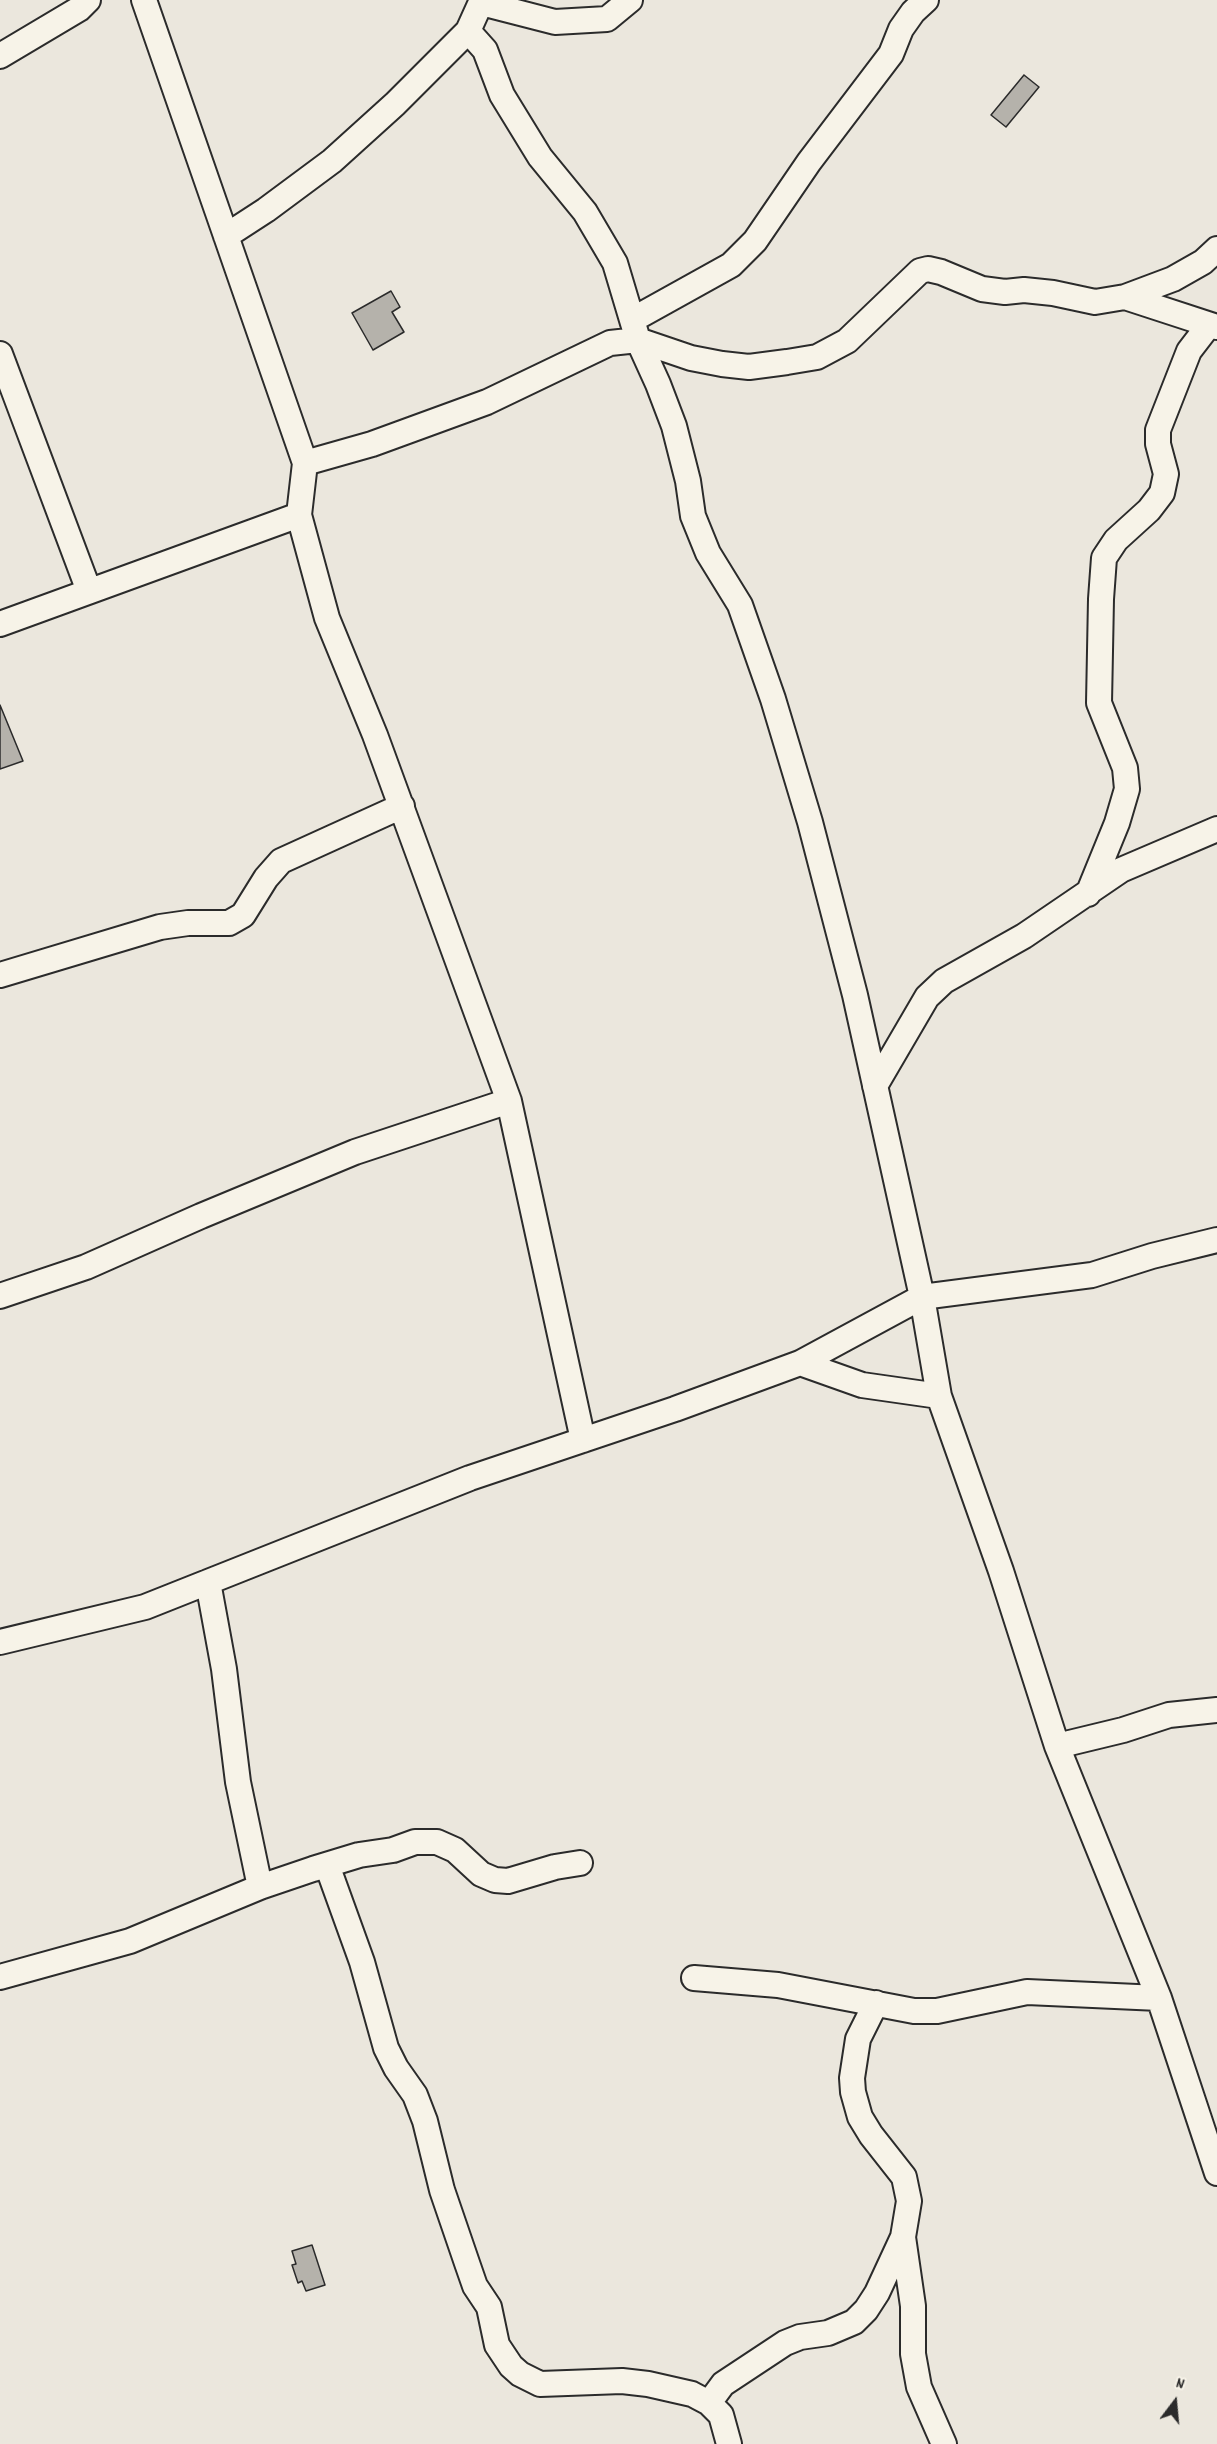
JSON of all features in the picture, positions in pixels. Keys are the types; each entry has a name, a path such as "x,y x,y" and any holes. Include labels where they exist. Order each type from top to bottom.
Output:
{"street":[{"path":"0,56 79,9 88,0"},
{"path":"144,0 305,463 298,515 327,618 402,806 509,1101 583,1440"},
{"path":"226,236 266,210 332,160 395,104 468,31 481,2 555,22 608,19 630,0"},
{"path":"305,463 372,444 487,402 635,330 731,265 755,241 809,162 891,54 901,29 913,12 926,0"},
{"path":"468,31 484,50 502,95 540,157 585,212 615,263 635,330 674,426 688,481 693,516 708,553 740,605 773,699 810,822 855,995 922,1297 939,1396 1001,1571 1058,1746 1159,1998 1217,2173"},
{"path":"635,330 691,358 749,368 817,357 847,341 920,271 928,269 941,272 982,289 1053,293 1095,302 1125,297 1173,279 1203,261 1217,249"},
{"path":"1088,894 1117,823 1127,789 1125,768 1099,703 1104,558 1116,540 1149,510 1162,493 1166,474 1158,444 1158,430 1190,351 1213,326 1125,297"},
{"path":"0,354 89,591"},
{"path":"0,624 298,515"},
{"path":"0,975 160,927 188,922 229,923 243,915 266,878 281,861 402,806"},
{"path":"875,1086 927,997 944,981 1024,936 1121,870 1217,830"},
{"path":"0,1296 86,1268 201,1216 355,1152 509,1101"},
{"path":"0,1642 145,1607 470,1478 800,1363 922,1297 1092,1275 1152,1256 1217,1240"},
{"path":"800,1363 862,1385 939,1396"},
{"path":"208,1582 224,1669 238,1782 260,1887"},
{"path":"1058,1746 1123,1730 1169,1715 1217,1710"},
{"path":"0,1977 130,1941 260,1887 327,1864 427,1840 455,1850 480,1874 495,1880 508,1881 555,1867 580,1863"},
{"path":"327,1864 362,1962 386,2048 396,2068 415,2095 425,2121 442,2190 472,2279 489,2307 497,2345 511,2366 520,2374 540,2384 622,2381 692,2394 709,2403 721,2415 729,2444"},
{"path":"694,1978 778,1985 914,2011 937,2011 1028,1992 1159,1998"},
{"path":"709,2403 723,2384 771,2350 800,2337 828,2332 854,2322 866,2310 877,2293 903,2237 909,2201 904,2177 860,2117 853,2092 852,2078 858,2038 876,2003"},
{"path":"903,2237 913,2306 913,2354 919,2387 944,2444"}],"building":[{"path":"1024,75 1039,87 1006,127 991,115"},
{"path":"391,291 400,307 392,312 404,332 373,350 352,313"},
{"path":"0,705 23,761 0,769"},
{"path":"312,2245 325,2285 306,2291 302,2281 298,2283 292,2265 296,2264 292,2251"}]}
